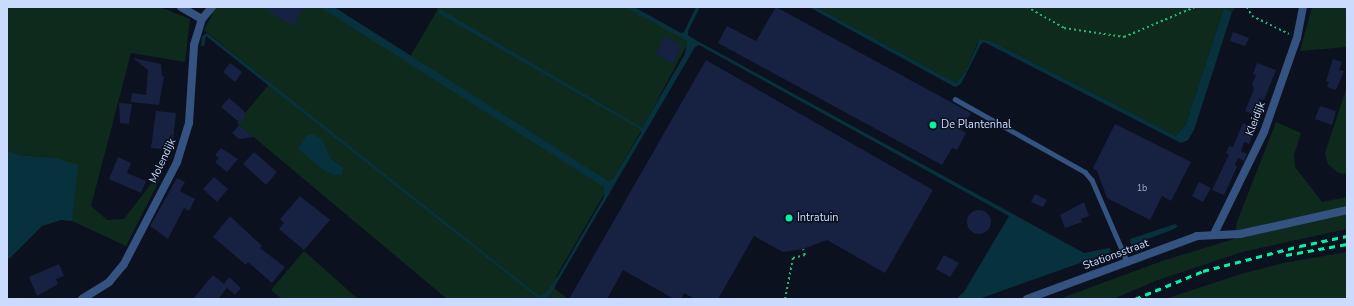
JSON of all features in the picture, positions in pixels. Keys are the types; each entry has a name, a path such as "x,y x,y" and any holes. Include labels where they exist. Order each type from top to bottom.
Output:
{"street":[{"path":"181,7 202,19"},
{"name":"Molendijk","path":"82,299 105,286 124,264 177,162 189,123 194,45 202,19 212,7"},
{"name":"Kleidijk","path":"1214,234 1264,132 1297,38 1303,7"},
{"name":"Stationsstraat","path":"1027,299 1128,263 1197,236 1214,234 1240,234 1347,210"}],"lane":[{"path":"955,99 1085,172 1092,180 1128,263"}],"path":[{"path":"1027,7 1064,28 1124,37 1195,7"},
{"path":"1247,7 1252,16 1297,38"},
{"path":"785,299 793,258 805,255 803,249"}],"green space":[{"path":"7,7 162,8 190,19 185,62 131,53 91,206 107,220 124,219 154,180 160,179 126,246 72,221 55,158 20,155 7,150"},
{"path":"216,7 332,7 410,57 438,9 435,7 633,7 690,39 641,131 557,275 555,289 568,299 447,299 237,123 270,83 204,30","holes":["321,138 331,159 344,168 339,175 334,175"]},
{"path":"816,7 1236,7 1232,12 1224,8 1186,124 1176,136 991,41 982,39 977,44 965,72 956,83"},
{"path":"1312,7 1347,7 1347,47 1300,51"},
{"path":"1347,87 1347,173 1343,174 1337,172 1328,164 1325,153"},
{"path":"1276,122 1301,133 1294,155 1295,167 1322,202 1347,197 1347,229 1242,252 1158,280 1113,299 1059,299 1162,261 1234,239 1237,222"},
{"path":"304,251 358,299 282,299 271,290"},
{"path":"1347,252 1347,299 1165,299 1241,274 1283,263"}],"water":[{"path":"320,7 334,7 608,181 612,180 641,133 640,129 438,13 440,9 642,128 685,54 687,41 625,7 634,7 681,33 684,32 696,7 700,7 688,31 688,35 692,38 1084,253 1110,248 1111,252 979,299 956,299 964,292 1009,216 699,45 695,47 551,293 545,299 539,299 206,36 204,46 201,46 202,36 207,33 535,293 541,296 545,293 555,281 604,197 604,187"},
{"path":"809,7 816,7 956,83 965,72 980,39 991,41 1176,136 1186,124 1224,8 1232,12 1194,130 1188,140 1181,143 984,42 981,44 961,84 955,87"},
{"path":"312,134 322,139 331,159 344,168 341,175 334,175 325,171 298,149 306,136"},
{"path":"7,150 20,155 55,158 78,165 72,221 61,220 42,226 9,259 7,256"},
{"path":"1175,224 1178,226 1172,230 1131,245 1130,239"}],"building":[{"path":"262,7 305,7 293,26"},
{"path":"776,7 971,113 961,130 966,133 957,150 952,148 942,165 718,43 727,26 756,41"},
{"path":"1233,32 1249,38 1245,46 1230,41"},
{"path":"664,36 682,46 673,64 655,54"},
{"path":"133,58 161,64 162,76 164,76 159,105 131,102 132,93 146,95 148,70"},
{"path":"1333,59 1342,62 1339,70 1344,71 1336,90 1327,87 1329,82 1326,81"},
{"path":"706,60 933,190 885,273 827,240 803,249 783,252 754,236 718,299 695,299 684,293 681,299 674,299 623,270 607,299 569,299"},
{"path":"230,63 242,72 235,82 223,72"},
{"path":"1257,63 1276,70 1264,100 1262,99 1255,115 1245,111 1254,89 1252,84 1256,75 1253,74"},
{"path":"229,98 244,111 246,115 240,123 221,107"},
{"path":"119,103 132,104 129,124 120,123"},
{"path":"1320,106 1336,111 1332,125 1315,119"},
{"path":"156,111 176,113 172,150 151,148"},
{"path":"1243,123 1256,128 1249,144 1244,142 1241,151 1247,154 1244,161 1238,158 1235,165 1237,167 1224,195 1212,190 1229,155 1226,153 1229,146 1233,147"},
{"path":"1115,124 1191,162 1171,201 1162,196 1150,220 1107,198 1097,171 1093,168"},
{"path":"239,125 254,137 239,139 232,133"},
{"path":"221,148 238,159 227,172 215,162 219,158 215,155"},
{"path":"254,152 277,172 266,185 243,164"},
{"path":"118,157 131,163 127,173 146,181 141,193 109,179"},
{"path":"214,177 228,189 217,202 203,189"},
{"path":"177,178 185,182 180,191 195,199 189,211 184,208 168,239 150,226"},
{"path":"1199,182 1211,188 1203,202 1192,196"},
{"path":"1035,194 1047,200 1043,207 1031,202"},
{"path":"300,196 330,220 304,250 279,229 284,223 280,219"},
{"path":"1084,202 1089,216 1081,219 1082,222 1065,228 1060,215"},
{"path":"979,210 988,213 991,222 988,231 979,234 970,231 967,222 970,213"},
{"path":"230,216 262,246 260,248 285,267 272,283 248,262 246,265 213,237"},
{"path":"944,255 959,263 950,277 936,269"},
{"path":"59,264 64,276 56,279 58,284 37,296 29,277"},
{"path":"213,275 224,284 229,277 241,288 235,295 227,288 218,299 193,299"}],"railway":[{"path":"1135,299 1203,271 1300,246 1347,236"},
{"path":"1286,255 1347,244"}],"place":[{"name":"De Plantenhal","path":"933,125"},
{"name":"Intratuin","path":"789,218"}]}
